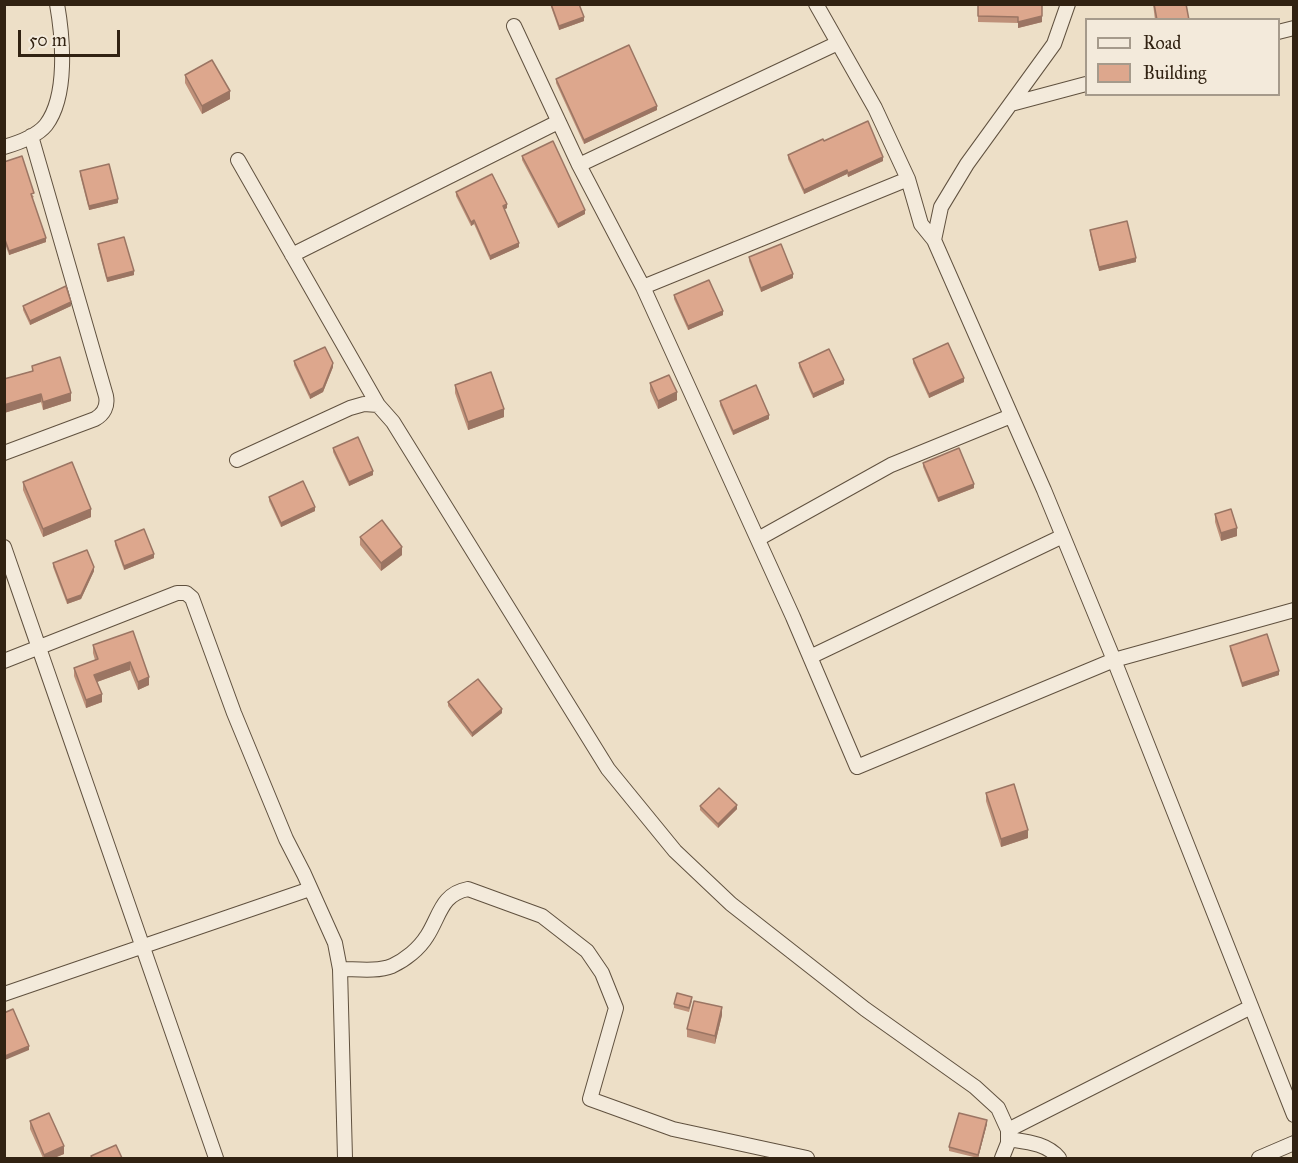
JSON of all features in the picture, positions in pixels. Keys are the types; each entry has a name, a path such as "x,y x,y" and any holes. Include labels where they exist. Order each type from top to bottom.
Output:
{"street":[{"path":"4,147 31,136 46,125 56,104 62,75 57,4"},
{"path":"816,4 875,108 908,179 921,224 934,240 1063,536 1293,1115"},
{"path":"934,240 941,207 967,164 1054,44 1068,4"},
{"path":"514,26 579,165 643,287 758,539 857,767 1114,660 1293,610"},
{"path":"579,165 838,43"},
{"path":"1011,105 1085,84"},
{"path":"292,255 558,122"},
{"path":"4,453 95,419 105,409 107,400 31,136"},
{"path":"238,160 378,405 393,422 608,769 675,851 731,904 865,1009 975,1087 998,1108 1008,1135 1002,1158"},
{"path":"643,287 908,179"},
{"path":"237,460 350,408 364,404 378,405"},
{"path":"758,539 891,465 1011,416"},
{"path":"810,657 1063,536"},
{"path":"4,548 216,1158"},
{"path":"4,661 181,592 189,595 194,602 234,714 286,839 334,943 340,969 345,1158"},
{"path":"4,994 310,889"},
{"path":"340,969 390,967 411,955 426,938 442,905 450,896 459,891 468,889 542,916 587,951 602,973 616,1008 590,1100 673,1129 807,1158"},
{"path":"1008,1135 1251,1007"},
{"path":"1008,1135 1036,1143 1055,1153 1059,1158"},
{"path":"1259,1158 1293,1143"}],"building":[{"path":"551,4 579,4 584,17 559,26"},
{"path":"978,4 1042,4 1042,16 1018,22 1018,17 978,16"},
{"path":"1154,4 1186,4 1189,18 1157,18"},
{"path":"629,45 657,106 584,140 556,79"},
{"path":"212,60 230,91 202,106 185,75"},
{"path":"868,121 883,157 848,173 847,170 804,190 788,155"},
{"path":"553,141 585,210 558,224 522,156"},
{"path":"22,156 34,193 31,194 46,238 9,251 4,237 4,162"},
{"path":"109,164 118,199 89,206 80,171"},
{"path":"492,174 507,204 503,206 519,243 490,256 474,220 471,222 456,192"},
{"path":"1127,221 1136,258 1099,267 1090,230"},
{"path":"124,237 134,271 107,278 98,244"},
{"path":"781,244 793,274 761,288 749,257"},
{"path":"709,280 723,311 688,326 674,295"},
{"path":"66,286 71,302 30,321 23,306"},
{"path":"948,343 964,378 929,394 913,359"},
{"path":"325,347 333,363 323,388 310,395 294,361"},
{"path":"829,349 844,380 813,394 799,363"},
{"path":"60,357 71,393 43,402 41,394 4,405 4,379 33,371 32,366"},
{"path":"491,372 504,409 468,422 455,385"},
{"path":"669,375 677,392 658,401 650,383"},
{"path":"756,385 769,415 733,431 720,401"},
{"path":"358,437 373,471 349,482 333,448"},
{"path":"959,448 974,484 938,498 923,463"},
{"path":"72,462 91,509 43,529 23,482"},
{"path":"303,481 315,507 281,523 269,497"},
{"path":"1231,509 1237,528 1221,533 1215,514"},
{"path":"382,520 402,547 381,563 360,537"},
{"path":"144,529 154,554 124,566 115,541"},
{"path":"87,550 94,567 81,595 67,600 53,563"},
{"path":"133,631 149,677 138,682 130,662 94,675 102,694 86,700 74,668 98,659 93,645"},
{"path":"1267,634 1279,671 1242,683 1230,646"},
{"path":"478,679 502,709 472,733 448,702"},
{"path":"1014,784 1028,830 1001,839 986,793"},
{"path":"719,788 737,805 718,824 700,806"},
{"path":"677,993 692,997 689,1008 674,1004"},
{"path":"694,1001 722,1007 715,1036 687,1029"},
{"path":"13,1009 29,1046 5,1056 4,1013"},
{"path":"49,1113 64,1146 44,1155 30,1121"},
{"path":"959,1113 987,1120 978,1155 949,1147"},
{"path":"116,1145 122,1158 92,1158 91,1156"}]}
